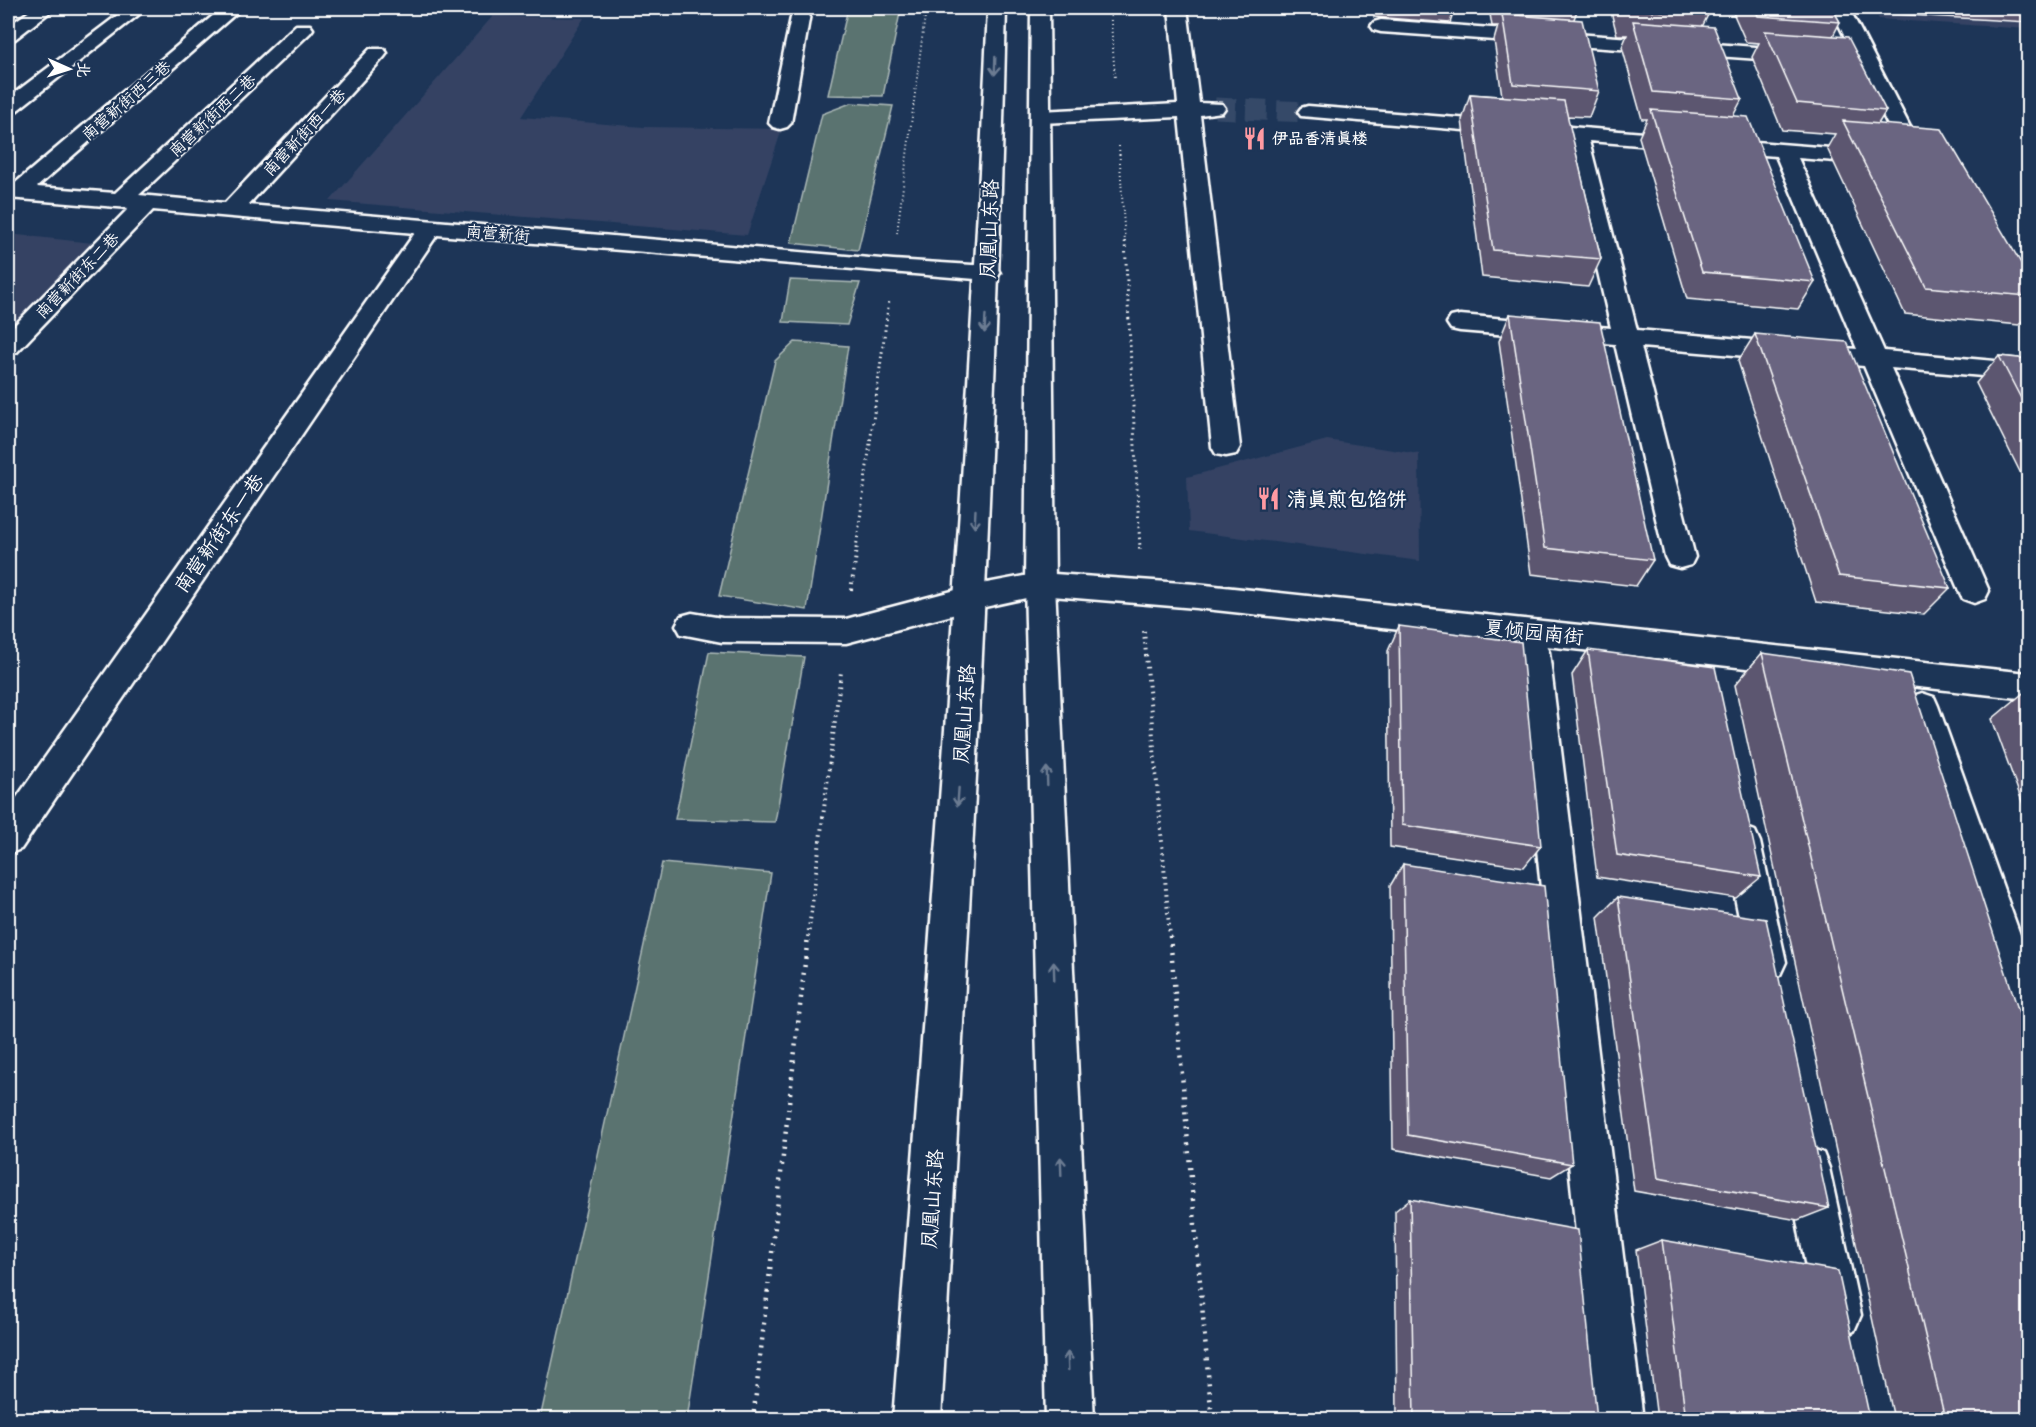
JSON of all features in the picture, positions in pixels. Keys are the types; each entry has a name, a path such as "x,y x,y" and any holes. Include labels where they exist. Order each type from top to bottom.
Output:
{"street":[{"path":"8,35 46,8"},
{"path":"8,108 138,8"},
{"name":"南营新街西三巷","path":"13,191 233,8"},
{"path":"780,123 802,8"},
{"name":"凤凰山东路","path":"917,1419 971,598 988,273 998,8"},
{"path":"1040,8 1040,584 1070,1419"},
{"path":"1178,8 1226,447"},
{"path":"1308,112 1916,160 1840,8"},
{"path":"1381,26 1867,61"},
{"name":"南营新街西二巷","path":"121,200 303,29"},
{"name":"南营新街西一巷","path":"231,210 377,53"},
{"path":"1040,117 1215,108"},
{"path":"1576,133 1680,557"},
{"path":"1784,150 1974,591"},
{"name":"南营新街","path":"13,191 893,267 988,273"},
{"name":"南营新街东二巷","path":"8,346 147,203"},
{"name":"南营新街东一巷","path":"8,838 431,227"},
{"path":"1460,323 2028,372"},
{"name":"夏倾园南街","path":"692,625 722,630 846,631 971,598 1040,584 1142,592 2028,686"},
{"path":"1533,652 1619,1419"},
{"path":"1922,706 2028,1010"},
{"path":"1736,810 1774,997"},
{"path":"1802,1138 1845,1349"}],"path":[{"path":"753,1419 810,915 926,8"},
{"path":"1110,8 1134,406 1142,592 1212,1419"}],"shaded area":[{"path":"1872,8 2028,8 2028,29 1879,19"},
{"path":"493,16 584,18 521,117 643,127 782,129 747,235 330,201"},
{"path":"8,234 93,243 8,331"},
{"path":"1327,440 1419,454 1420,561 1189,531 1187,477"}],"green space":[{"path":"848,8 901,8 883,96 828,95"},
{"path":"851,103 893,106 858,250 791,243 822,114"},
{"path":"790,280 860,283 847,325 783,322"},
{"path":"795,342 848,346 807,610 719,596 775,361"},
{"path":"709,652 804,657 775,822 675,819"},
{"path":"662,863 771,873 687,1419 540,1419"}],"building":[{"path":"1705,8 1708,15 1628,9"},
{"path":"1755,8 1832,8 1840,22 1758,16"},
{"path":"1943,8 2028,8 2028,13"},
{"path":"1502,14 1582,20 1599,91 1513,84"},
{"path":"1633,21 1714,27 1742,99 1653,92"},
{"path":"1765,31 1848,37 1886,111 1797,103"},
{"path":"1470,94 1564,101 1601,259 1493,250"},
{"path":"1651,110 1748,117 1815,282 1702,272"},
{"path":"1843,121 1942,129 2028,275 2028,296 1926,287"},
{"path":"1510,314 1600,322 1653,560 1545,548"},
{"path":"1755,334 1847,342 1950,588 1839,576"},
{"path":"1999,356 2028,359 2028,412"},
{"path":"1399,626 1521,642 1541,846 1402,825"},
{"path":"1588,650 1715,667 1761,877 1617,855"},
{"path":"1762,653 1909,674 2028,1040 2028,1419 1945,1419"},
{"path":"1403,864 1544,886 1572,1164 1408,1135"},
{"path":"1618,897 1766,919 1829,1208 1658,1178"},
{"path":"1410,1199 1578,1230 1597,1419 1414,1419"},
{"path":"1662,1240 1838,1271 1870,1419 1686,1419"}],"tunnel":[{"path":"1215,108 1308,112"}],"place":[{"name":"伊品香清真楼","path":"1254,138"},
{"name":"清真煎包馅饼","path":"1269,499"}]}
